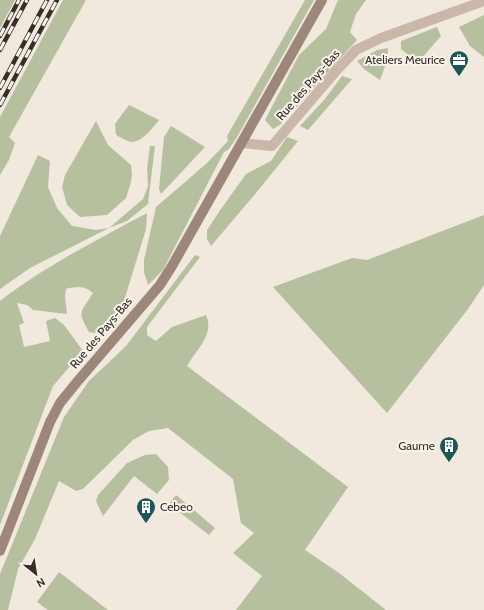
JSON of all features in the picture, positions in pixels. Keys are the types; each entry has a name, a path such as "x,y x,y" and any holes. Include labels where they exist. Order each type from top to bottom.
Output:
{"street":[{"name":"Rue des Pays-Bas","path":"0,551 50,422 60,403 126,323 160,285 322,0"},
{"name":"Rue des Pays-Bas","path":"242,143 272,146 336,70 356,50 381,38 484,1"}],"green space":[{"path":"0,0 15,0 0,28"},
{"path":"63,0 86,0 9,137 15,143 9,160 0,175 0,117"},
{"path":"305,0 314,0 237,137 229,149 224,152 163,270 148,285 144,272 144,260 156,207 207,163 228,141 227,136"},
{"path":"338,0 366,0 356,14 350,32 357,40 281,124 273,129 265,120 299,55 326,29"},
{"path":"484,15 484,57 470,46 459,27"},
{"path":"437,27 441,36 421,59 413,59 401,49 401,41"},
{"path":"388,48 387,61 380,80 364,69 357,61 377,50"},
{"path":"342,76 352,79 308,130 300,126 325,99"},
{"path":"129,105 159,120 147,134 135,142 125,140 116,135 115,124"},
{"path":"96,121 108,145 131,165 131,182 126,198 107,215 80,217 67,205 62,187 65,175"},
{"path":"171,126 205,147 161,194 159,189 164,137"},
{"path":"287,137 298,141 211,246 207,239 207,230 221,209 246,174 271,161"},
{"path":"150,146 155,146 148,204 127,221 109,228 143,199 148,186 147,169"},
{"path":"38,155 50,161 48,187 57,208 72,226 96,230 109,228 30,268 0,289 0,236"},
{"path":"147,213 146,229 116,327 102,334 89,332 83,320 82,312 93,293 84,288 74,287 66,289 65,297 67,314 33,310 27,305 17,303 24,323 19,325 24,347 50,341 46,321 55,318 64,325 83,351 53,386 0,525 0,301 17,288 53,265 90,243"},
{"path":"484,215 484,285 468,309 387,413 273,287 352,258 367,260"},
{"path":"195,255 200,257 147,327 147,335 156,341 172,327 206,315 208,329 206,335 187,366 348,487 305,550 339,573 386,610 236,610 262,576 233,553 254,533 241,523 233,479 168,428 149,431 133,440 83,489 76,491 59,481 35,539 18,569 8,610 0,610 0,574 64,417 89,381 126,346"},
{"path":"156,454 168,467 169,480 157,494 134,476 103,516 96,501 98,495 127,463 145,455"},
{"path":"176,495 215,528 209,535 169,504"},
{"path":"59,572 108,610 48,610 37,602"}],"railway":[{"path":"0,36 19,0"},
{"path":"0,50 27,0"},
{"path":"0,88 47,0"},
{"path":"0,105 57,0"}],"place":[{"name":"Ateliers Meurice","path":"459,77"},
{"name":"Gaume","path":"449,463"},
{"name":"Cebeo","path":"146,524"}]}
